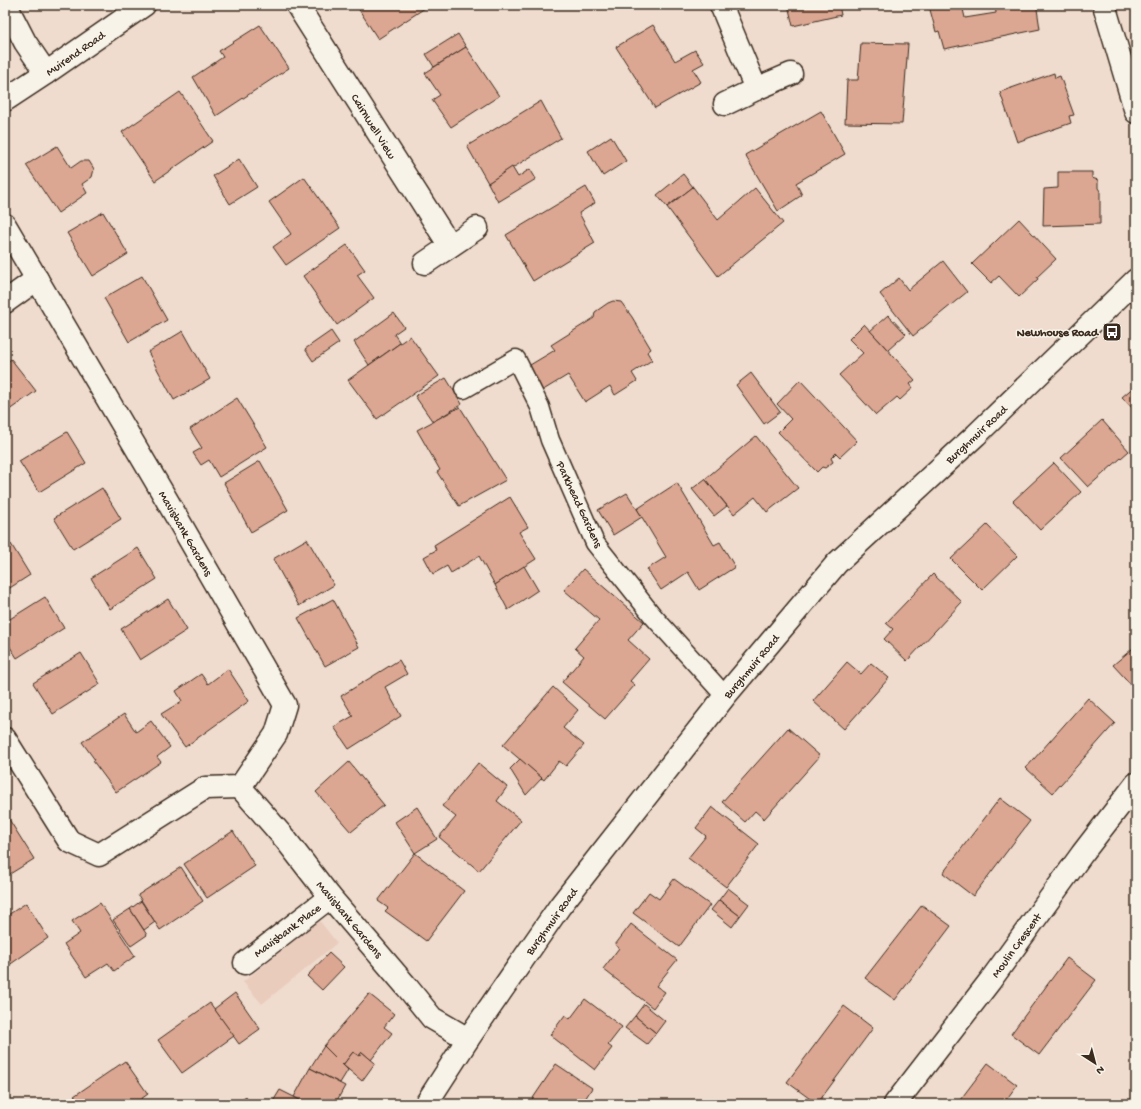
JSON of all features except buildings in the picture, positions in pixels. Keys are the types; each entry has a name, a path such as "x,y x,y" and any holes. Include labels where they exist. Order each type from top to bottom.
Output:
{"street":[{"path":"6,5 25,42 46,73"},
{"name":"Muirend Road","path":"5,100 144,5"},
{"name":"Cairnwell View","path":"297,5 450,246"},
{"path":"721,5 756,88"},
{"path":"1104,5 1136,112"},
{"path":"725,104 756,88 791,74"},
{"name":"Mavisbank Gardens","path":"5,225 161,490 285,705 276,734 240,787 286,840 330,897 432,1018 468,1040"},
{"path":"425,263 477,228"},
{"path":"5,302 37,279"},
{"name":"Burghmuir Road","path":"426,1104 560,906 725,696 838,563 976,435 1136,280"},
{"path":"5,738 69,840 99,855 205,788 240,787"},
{"name":"Moulin Crescent","path":"896,1104 990,981 1082,854 1136,784"},
{"name":"Mavisbank Place","path":"245,963 330,897"}],"lane":[{"name":"Parkhead Gardens","path":"464,389 516,360 540,407 550,440 595,543 653,616 725,696"}],"shaded area":[{"path":"319,920 337,943 262,1004 243,982"}],"place":[{"name":"Newhouse Road","path":"1112,332"}]}
